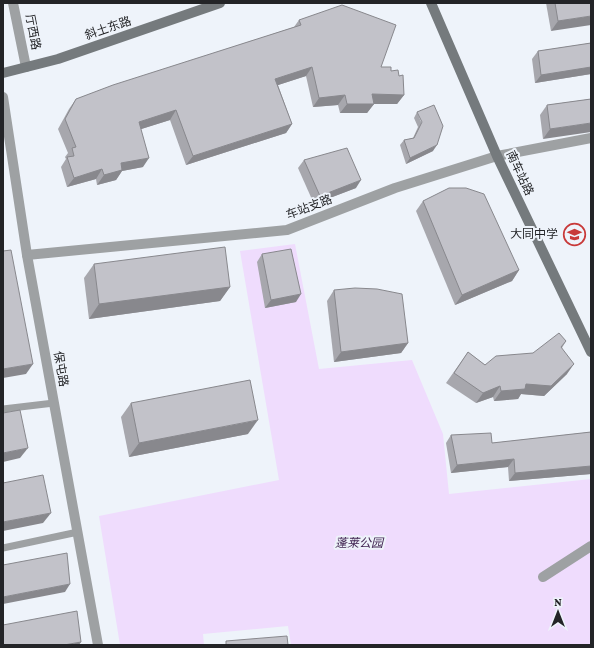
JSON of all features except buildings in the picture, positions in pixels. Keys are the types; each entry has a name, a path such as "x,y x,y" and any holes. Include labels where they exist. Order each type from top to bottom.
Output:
{"street":[{"name":"厅西路","path":"13,3 26,67"},
{"name":"斜土东路","path":"3,73 58,59 220,3"},
{"name":"南车站路","path":"431,3 497,156 591,352"},
{"name":"保屯路","path":"3,97 27,254 98,645"},
{"name":"车站支路","path":"27,254 287,230 395,188 497,156 591,138"},
{"path":"543,577 591,546"}],"lane":[{"path":"3,410 54,403"},
{"path":"3,548 78,532"}],"green space":[{"name":"蓬莱公园","path":"295,244 319,369 412,360 443,434 449,494 591,479 591,645 291,645 288,626 203,634 204,645 120,645 99,516 279,480 240,251"}],"place":[{"name":"大同中学","path":"574,234"}]}
